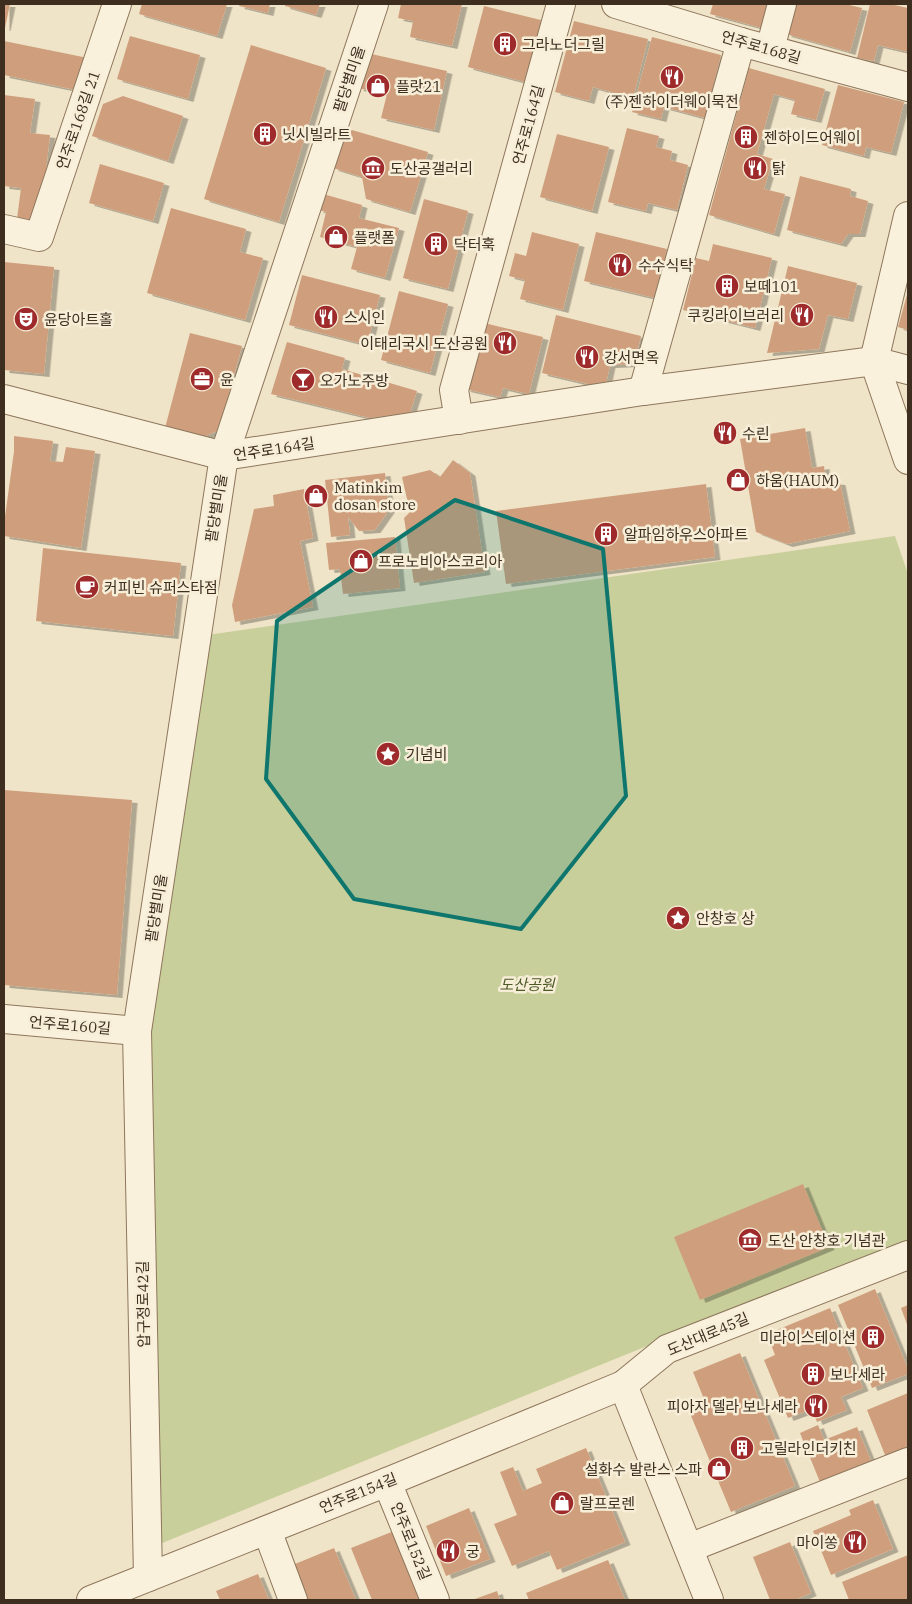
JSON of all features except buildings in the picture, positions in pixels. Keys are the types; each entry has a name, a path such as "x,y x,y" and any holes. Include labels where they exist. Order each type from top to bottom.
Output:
{"street":[{"name":"언주로168길 21","path":"4,229 39,237 117,4"},
{"name":"팔당별미울","path":"137,1030 224,456 374,4"},
{"name":"언주로164길","path":"459,420 454,390 561,4"},
{"name":"언주로168길","path":"616,4 741,42 908,87"},
{"path":"770,50 782,4"},
{"path":"643,391 741,42"},
{"path":"908,216 874,361 908,460"},
{"name":"언주로164길","path":"4,399 224,456 643,391 874,361 908,370"},
{"name":"언주로160길","path":"4,1019 137,1030"},
{"name":"압구정로42길","path":"137,1030 139,1587"},
{"name":"도산대로45길","path":"623,1384 667,1349 908,1255"},
{"path":"623,1384 709,1600"},
{"name":"언주로154길","path":"91,1600 139,1587 267,1530 623,1384"},
{"path":"688,1548 908,1462"},
{"name":"언주로152길","path":"387,1482 435,1600"},
{"path":"267,1530 293,1600"}],"highlighted area":[{"path":"455,500 603,549 626,796 521,929 354,899 266,779 277,621"}],"green space":[{"name":"도산공원","path":"895,536 908,574 908,1240 145,1550 138,1002 200,636"}],"place":[{"name":"그라노더그릴","path":"505,44"},
{"name":"(주)젠하이더웨이묵전","path":"672,77"},
{"name":"플랏21","path":"378,86"},
{"name":"닛시빌라트","path":"265,134"},
{"name":"젠하이드어웨이","path":"746,137"},
{"name":"도산공갤러리","path":"373,168"},
{"name":"탉","path":"755,168"},
{"name":"플랫폼","path":"336,237"},
{"name":"닥터훅","path":"436,244"},
{"name":"수수식탁","path":"620,265"},
{"name":"보떼101","path":"727,286"},
{"name":"쿠킹라이브러리","path":"802,315"},
{"name":"스시인","path":"326,317"},
{"name":"윤당아트홀","path":"26,319"},
{"name":"이태리국시 도산공원","path":"505,343"},
{"name":"강서면옥","path":"587,357"},
{"name":"윤","path":"202,379"},
{"name":"오가노주방","path":"303,380"},
{"name":"수린","path":"725,433"},
{"name":"하움(HAUM)","path":"738,480"},
{"name":"Matinkim dosan store","path":"316,496"},
{"name":"알파임하우스아파트","path":"606,534"},
{"name":"프로노비아스코리아","path":"361,561"},
{"name":"커피빈 슈퍼스타점","path":"87,587"},
{"name":"기념비","path":"388,754"},
{"name":"안창호 상","path":"678,918"},
{"name":"도산 안창호 기념관","path":"750,1240"},
{"name":"미라이스테이션","path":"873,1337"},
{"name":"보나세라","path":"813,1374"},
{"name":"피아자 델라 보나세라","path":"816,1406"},
{"name":"고릴라인더키친","path":"742,1448"},
{"name":"설화수 발란스 스파","path":"719,1469"},
{"name":"랄프로렌","path":"562,1503"},
{"name":"마이쏭","path":"855,1542"},
{"name":"궁","path":"448,1551"}]}
